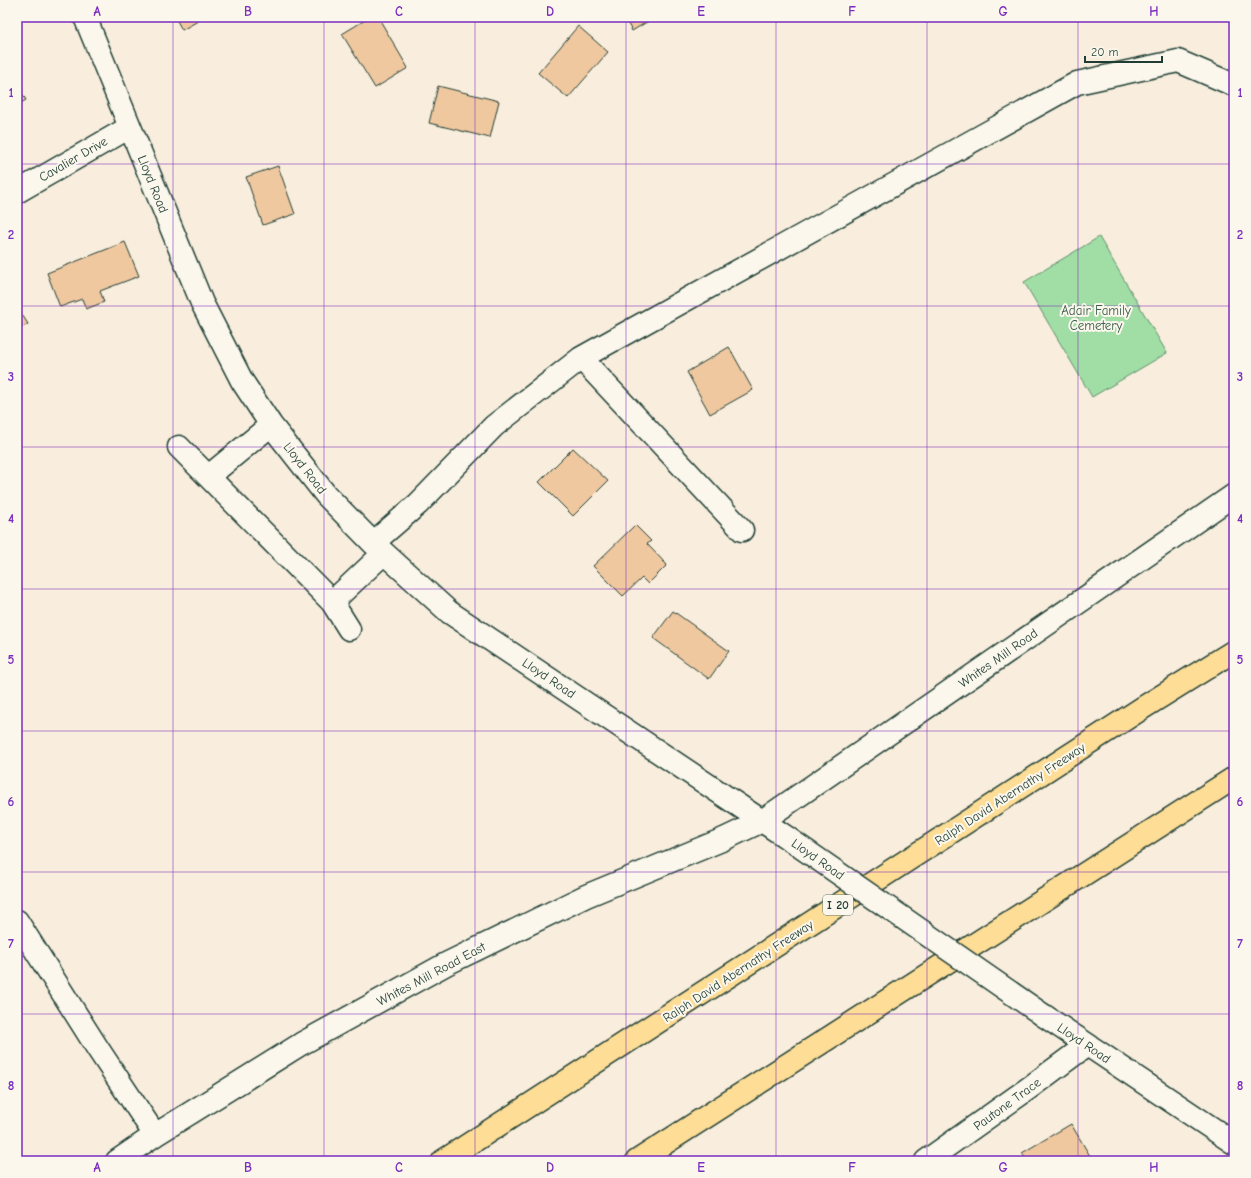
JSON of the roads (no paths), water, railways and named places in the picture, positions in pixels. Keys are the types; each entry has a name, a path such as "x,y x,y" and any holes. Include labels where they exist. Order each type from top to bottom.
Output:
{"highway":[{"name":"Ralph David Abernathy Freeway","path":"443,1161 1234,651"},
{"path":"637,1161 1234,778"}],"street":[{"name":"Lloyd Road","path":"85,17 202,304 242,381 271,425 326,495 378,548 449,612 789,839 1043,1015 1234,1143"},
{"path":"332,602 418,504 494,426 581,358 1077,84 1178,61 1234,85"},
{"name":"Cavalier Drive","path":"17,192 130,127"},
{"path":"581,358 742,530"},
{"path":"209,476 271,425"},
{"path":"179,447 332,602 349,629"},
{"name":"Whites Mill Road","path":"762,821 1234,495"},
{"name":"Whites Mill Road East","path":"118,1161 155,1135 301,1044 446,964 586,896 724,839 762,821"},
{"path":"17,921 98,1049 155,1135"},
{"name":"Pautone Trace","path":"926,1161 1087,1045"}],"park label":[{"name":"Adair Family Cemetery","path":"1096,318"}]}
